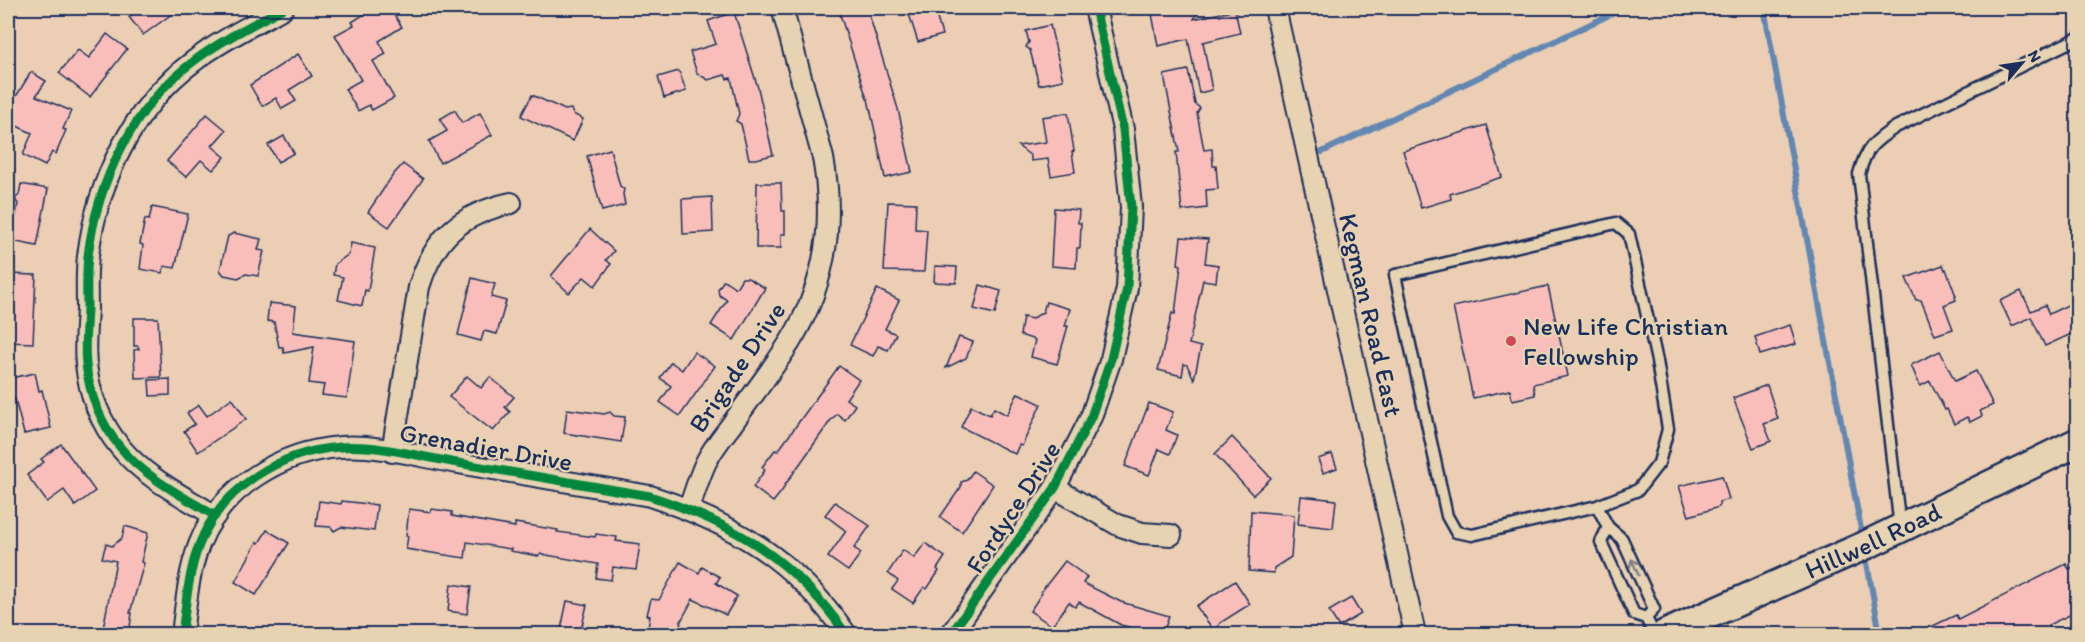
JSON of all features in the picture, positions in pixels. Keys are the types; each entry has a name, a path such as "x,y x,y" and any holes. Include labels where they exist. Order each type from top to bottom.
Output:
{"street":[{"path":"215,516 131,460 99,415 88,381 86,363 88,257 103,190 115,159 136,122 155,98 193,61 283,8"},
{"name":"Brigade Drive","path":"689,509 697,483 713,450 789,343 805,316 827,247 829,216 827,178 796,52 782,8"},
{"name":"Fordyce Drive","path":"951,634 1055,488 1091,417 1111,359 1127,288 1131,207 1123,129 1095,8"},
{"name":"Kegman Road East","path":"1275,8 1415,634"},
{"path":"392,452 419,287 425,268 446,236 459,224 487,208 511,202"},
{"name":"Hillwell Road","path":"1655,626 1900,528 2078,442"},
{"name":"Grenadier Drive","path":"182,634 190,574 199,545 215,516 239,489 278,463 302,453 340,447 392,452 650,496 689,509 745,537 773,556 805,584 829,610 846,634"},
{"path":"1055,488 1118,525 1142,533 1171,535"}],"lane":[{"path":"1900,528 1859,174 1864,154 1878,138 1896,127 2078,38"},
{"path":"1616,223 1629,234 1657,361 1668,429 1659,463 1638,489 1597,506 1472,535 1456,532 1447,516 1395,275 1616,223"},
{"path":"1597,506 1608,527 1622,539 1654,609 1654,634"},
{"path":"1608,527 1601,542 1634,614 1655,626"}],"building":[{"path":"142,8 180,8 143,35 129,17"},
{"path":"383,8 390,8 402,27 379,41 386,54 373,61 394,98 372,110 369,105 358,111 345,89 361,80 335,35 354,25 352,22 369,11 371,14"},
{"path":"838,8 867,8 898,109 912,172 885,178 868,99"},
{"path":"907,8 934,8 942,35 918,42"},
{"path":"1151,8 1200,8 1194,19 1235,10 1240,33 1203,42 1212,90 1199,93 1188,39 1158,46"},
{"path":"734,12 758,88 773,155 756,159 749,159 741,124 736,121 739,114 731,78 727,79 725,75 708,80 697,73 690,52 716,44 708,21"},
{"path":"1050,25 1063,80 1039,85 1030,50 1026,47 1029,42 1026,31"},
{"path":"107,34 127,49 90,97 59,73 78,50 89,58"},
{"path":"298,54 312,76 289,90 296,101 282,109 276,98 262,106 250,85"},
{"path":"1188,70 1195,104 1200,108 1197,113 1204,150 1212,149 1218,189 1206,190 1207,208 1182,211 1176,152 1179,152 1164,75"},
{"path":"679,71 686,91 664,98 658,77"},
{"path":"31,72 46,81 36,96 71,111 56,154 52,152 45,166 23,155 32,133 8,122 9,108"},
{"path":"532,95 565,110 571,109 573,114 583,119 573,141 521,116"},
{"path":"455,110 462,123 480,113 492,135 440,163 429,141 447,131 440,119"},
{"path":"1068,113 1075,172 1051,176 1048,159 1031,161 1031,156 1018,146 1046,142 1042,117"},
{"path":"207,114 226,130 212,146 225,157 213,170 201,160 186,177 167,161"},
{"path":"1486,125 1502,177 1450,194 1451,199 1421,208 1403,151"},
{"path":"284,136 294,153 278,162 268,145"},
{"path":"610,149 620,186 624,189 625,205 602,211 587,156"},
{"path":"403,164 423,179 389,227 368,212"},
{"path":"757,183 781,183 785,234 781,234 781,248 756,248"},
{"path":"21,184 48,189 37,246 11,241 18,204 15,199 19,195"},
{"path":"712,197 713,232 683,234 682,199"},
{"path":"888,202 916,203 915,229 927,230 924,272 884,271"},
{"path":"152,207 188,214 175,268 164,266 162,273 140,269 143,245 140,244 145,219 149,220"},
{"path":"1054,208 1079,210 1080,248 1077,248 1076,268 1051,266"},
{"path":"590,229 614,251 606,260 611,264 595,286 584,277 569,293 551,276"},
{"path":"234,233 261,239 258,250 264,251 258,276 246,274 238,278 224,275 220,270 228,236"},
{"path":"1181,237 1208,239 1205,263 1218,265 1216,282 1203,280 1189,344 1201,347 1194,379 1187,365 1184,364 1182,376 1158,370 1172,313 1175,314 1181,265 1178,264"},
{"path":"351,243 375,248 368,291 365,290 362,306 338,300 343,277 333,275 335,264 349,254"},
{"path":"1943,265 1956,296 1956,300 1944,305 1953,329 1935,335 1921,300 1916,300 1906,278"},
{"path":"935,266 957,267 956,283 934,282"},
{"path":"8,274 36,275 33,343 8,342"},
{"path":"472,278 495,284 491,297 506,301 497,334 484,331 481,341 458,335"},
{"path":"742,278 748,278 765,288 734,340 711,325 727,300 719,295 718,289 724,280 736,288"},
{"path":"980,285 1001,291 995,314 974,309"},
{"name":"New Life Christian Fellowship","path":"1548,286 1568,376 1533,384 1535,395 1512,400 1510,390 1473,398 1453,307"},
{"path":"877,289 899,300 885,329 896,334 888,350 878,346 873,356 850,345"},
{"path":"2021,291 2031,311 2045,305 2049,314 2078,300 2078,331 2045,346 2031,317 2012,326 2000,301"},
{"path":"1046,302 1070,309 1065,326 1068,326 1057,364 1031,357 1035,340 1020,335 1023,317 1032,319 1043,312"},
{"path":"269,303 296,306 293,332 355,341 347,398 322,395 324,385 309,383 314,347 284,353 283,347 279,347 274,322 267,321"},
{"path":"134,318 158,318 161,377 135,378 134,350 139,349 138,346 134,346"},
{"path":"1790,325 1796,344 1760,355 1755,337"},
{"path":"959,337 973,342 966,358 946,368"},
{"path":"1940,351 1955,381 1976,371 1993,405 1980,411 1982,416 1970,422 1967,417 1954,424 1930,381 1920,386 1911,365"},
{"path":"694,352 715,366 680,416 660,402 671,386 660,378 671,362 682,370"},
{"path":"839,366 859,380 846,399 855,405 845,420 837,414 831,420 773,502 753,487 765,470 762,467 775,450 778,451"},
{"path":"35,373 39,391 42,390 51,428 24,434 15,399 11,393 13,390 11,378"},
{"path":"467,376 481,388 490,377 514,397 505,407 510,412 493,431 449,397"},
{"path":"170,379 170,395 150,396 149,380"},
{"path":"1767,385 1778,419 1764,424 1771,441 1753,448 1733,398"},
{"path":"1018,393 1041,404 1022,446 1019,445 1015,454 961,427 971,406 990,415 994,408 1007,415"},
{"path":"232,398 246,419 198,452 184,431 195,424 187,413 199,405 207,416"},
{"path":"1149,403 1173,412 1166,430 1177,435 1170,454 1159,449 1149,475 1125,466"},
{"path":"567,409 604,414 610,412 614,416 625,417 621,442 564,433"},
{"path":"1232,437 1271,478 1253,495 1215,454"},
{"path":"61,444 95,491 75,506 64,490 47,502 27,475 44,462 41,459"},
{"path":"1332,454 1337,468 1323,473 1318,459"},
{"path":"973,471 993,485 962,532 940,517 961,487 961,482 967,480"},
{"path":"1722,476 1729,499 1719,502 1719,507 1689,516 1679,486"},
{"path":"1301,496 1336,500 1333,528 1298,524"},
{"path":"319,501 377,505 374,531 341,527 334,531 331,527 316,526"},
{"path":"835,502 870,526 854,548 861,553 848,571 828,557 846,531 825,515"},
{"path":"409,509 452,512 452,516 515,527 515,523 558,530 557,532 595,537 596,534 617,537 616,541 640,544 636,570 613,567 611,580 596,578 598,564 541,554 538,556 467,542 465,558 406,549"},
{"path":"1251,511 1294,515 1291,557 1274,568 1274,573 1249,571"},
{"path":"125,526 148,533 141,562 144,563 130,613 132,613 129,634 102,634 116,561 102,558 106,544 112,546 122,538"},
{"path":"267,530 289,543 256,595 235,582 257,542 259,543"},
{"path":"925,543 945,557 927,589 924,587 913,603 892,589 898,581 888,573 903,550 914,558"},
{"path":"1065,561 1087,577 1083,583 1121,602 1169,616 1163,634 1154,634 1121,625 1079,602 1075,607 1069,602 1052,626 1030,611 1041,592"},
{"path":"680,562 699,573 702,567 720,577 716,583 737,596 726,615 693,599 681,621 679,634 647,634 650,616 647,615 651,599 659,600"},
{"path":"2066,564 2069,569 2078,565 2078,611 2048,625 2052,634 1916,634 1956,615 1958,619"},
{"path":"1235,581 1250,604 1220,623 1215,632 1196,606"},
{"path":"451,584 471,587 467,614 448,611"},
{"path":"1351,598 1361,614 1339,627 1329,611"},
{"path":"567,601 587,605 580,634 560,634"}],"waterway":[{"path":"1322,152 1624,8"},
{"path":"1764,8 1861,529"},
{"path":"1867,563 1880,634"}],"cycle path":[{"path":"215,516 140,468 113,438 102,419 90,386 85,358 88,256 93,228 109,174 136,123 153,100 172,79 204,53 283,8"},
{"path":"951,634 1055,488 1091,417 1111,359 1127,288 1131,207 1123,129 1095,8"},
{"path":"182,634 195,556 209,525 222,506 256,476 276,465 297,456 341,447 369,447 650,496 681,507 736,532 784,565 806,585 846,634"}],"place":[{"name":"New Life Christian Fellowship","path":"1511,341"}]}
